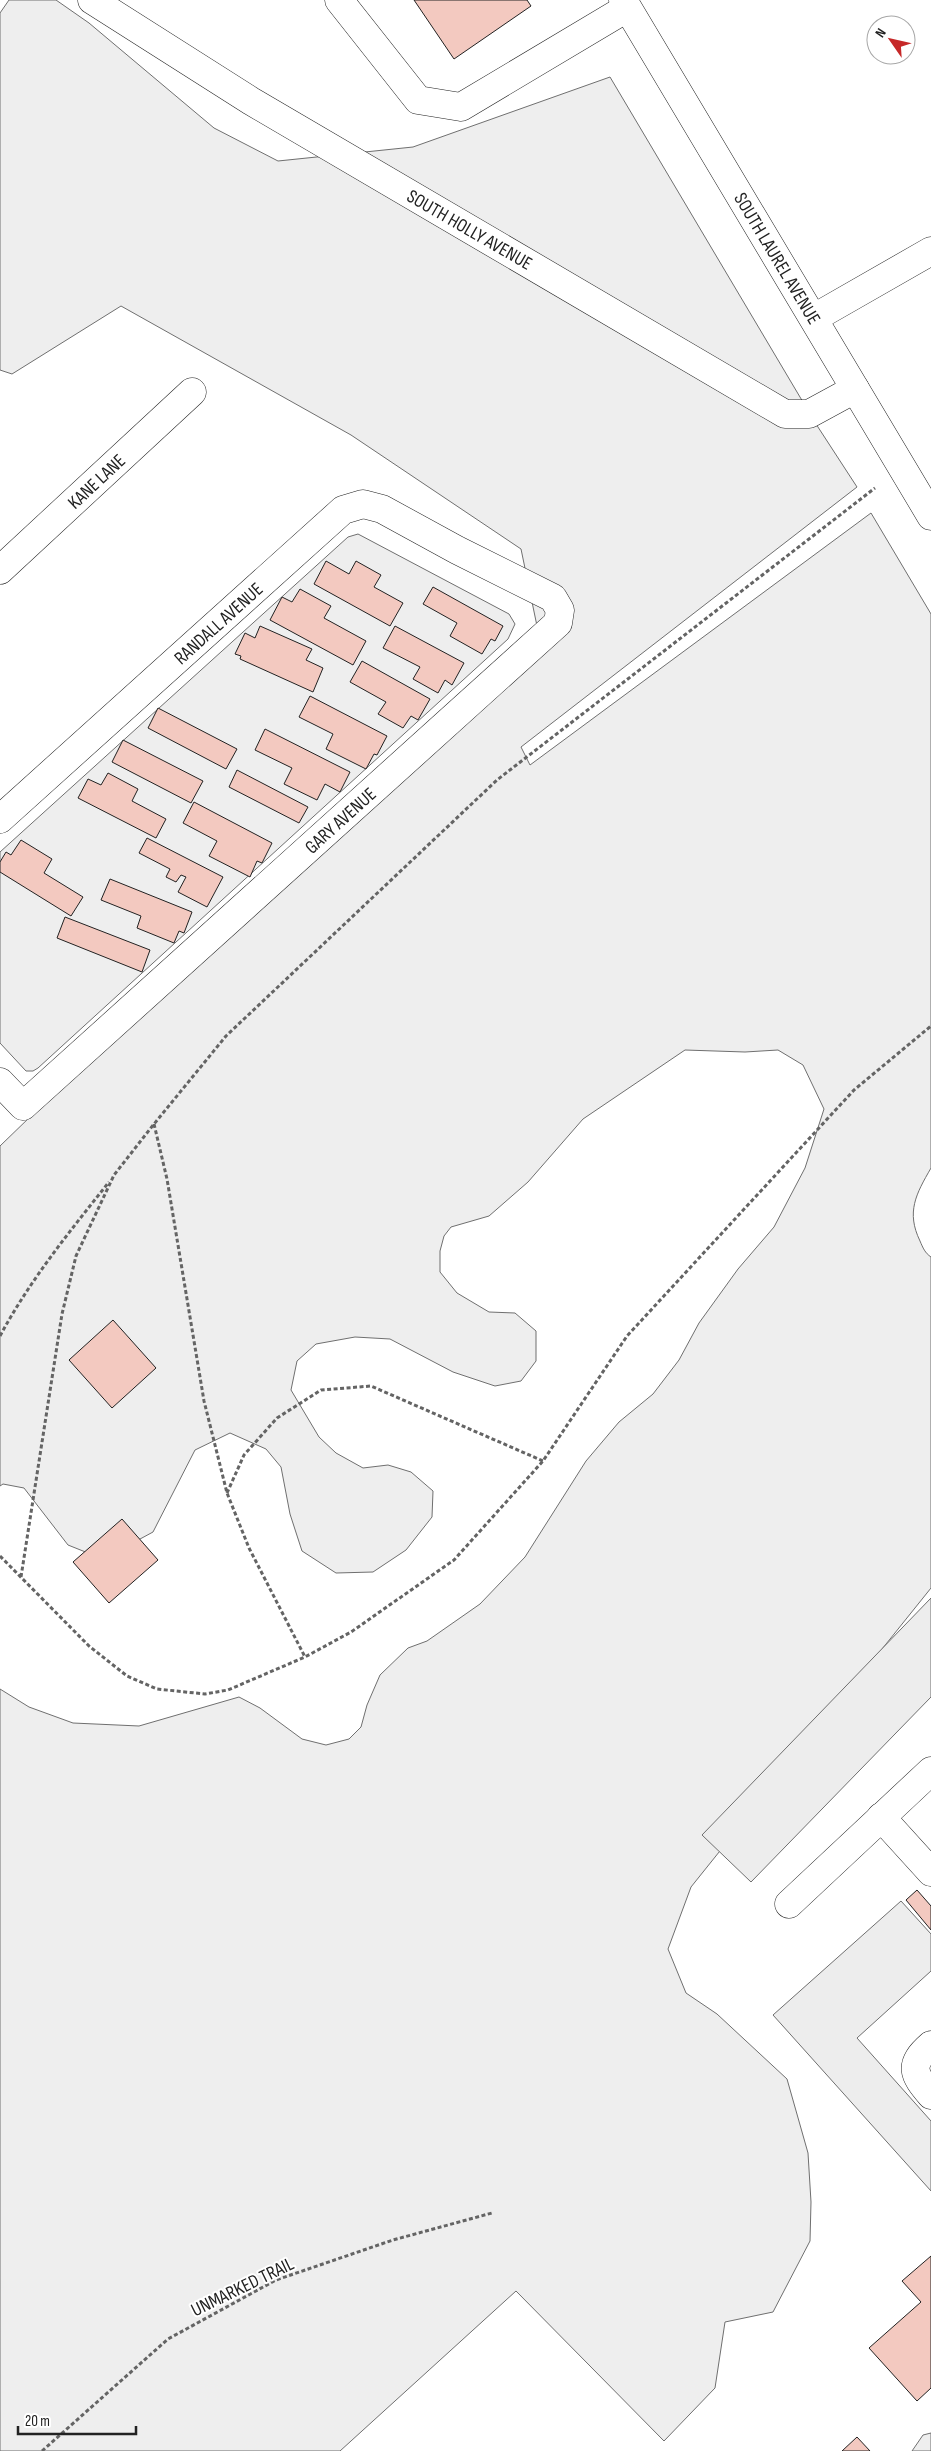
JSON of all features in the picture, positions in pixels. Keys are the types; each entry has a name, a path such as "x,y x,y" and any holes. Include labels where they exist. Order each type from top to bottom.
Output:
{"street":[{"name":"SOUTH HOLLY AVENUE","path":"92,0 252,101 785,414 809,414 855,389"},
{"path":"340,0 418,100 460,108 625,4"},
{"name":"SOUTH LAUREL AVENUE","path":"625,4 931,516"},
{"path":"814,318 931,251"},
{"name":"KANE LANE","path":"0,570 192,392"},
{"name":"RANDALL AVENUE","path":"0,819 343,510 363,504 382,509 457,550"},
{"name":"GARY AVENUE","path":"0,1082 23,1106 558,623 560,610 553,598 457,550"},
{"path":"789,1904 931,1771"},
{"path":"881,1817 931,1872"},
{"path":"931,2045 920,2055 915,2070 917,2077 931,2095"}],"path":[{"path":"0,1336 12,1312 47,1261 154,1124 226,1036 497,780 902,468"},
{"path":"0,1556 89,1646 128,1676 157,1689 205,1694 228,1690 305,1657 351,1632 454,1560 543,1462 627,1336 854,1090 931,1026"},
{"path":"154,1124 167,1179 204,1401 227,1493 249,1548 305,1657"},
{"path":"21,1577 62,1314 76,1256 114,1175"},
{"path":"227,1493 244,1455 277,1418 321,1390 371,1386 543,1462"},
{"name":"UNMARKED TRAIL","path":"42,2451 168,2338 276,2280 393,2240 492,2213"}],"shaded area":[{"path":"9,0 56,0 89,23 214,128 278,161 413,147 610,77 816,424 857,487 521,747 530,765 871,513 931,614 931,1168 917,1195 913,1212 916,1231 924,1250 931,1257 931,1588 691,1887 668,1949 686,1993 717,2014 787,2079 808,2153 811,2202 810,2241 773,2312 725,2322 715,2388 664,2441 516,2291 340,2451 0,2451 0,1689 29,1707 73,1723 139,1726 239,1697 260,1708 302,1739 326,1745 349,1739 361,1727 367,1705 380,1675 408,1648 427,1641 480,1604 525,1557 586,1461 619,1422 653,1394 679,1360 699,1323 738,1269 774,1227 805,1168 824,1109 803,1065 778,1050 745,1052 685,1050 583,1119 528,1182 489,1216 451,1227 444,1236 440,1251 440,1272 457,1293 489,1312 515,1313 536,1331 536,1361 521,1381 495,1386 453,1372 390,1339 355,1337 316,1344 297,1361 291,1390 319,1437 336,1453 363,1468 388,1465 411,1472 433,1491 432,1517 406,1550 373,1572 336,1573 302,1551 290,1514 281,1467 266,1449 230,1433 195,1450 153,1532 103,1559 68,1545 24,1488 3,1484 0,1486 0,1146 537,626 521,549 351,435 121,306 12,374 0,370 0,13"},
{"path":"358,534 509,614 515,624 508,639 38,1068 33,1071 26,1071 0,1043 0,852 348,537"},
{"path":"931,1598 931,1697 751,1882 702,1835"},
{"path":"901,1901 931,1934 931,1971 857,2038 931,2121 931,2191 773,2015"},
{"path":"931,2433 931,2451 912,2451 923,2435"}],"building":[{"path":"414,0 527,0 531,6 454,59"},
{"path":"326,561 349,574 356,561 381,575 374,587 403,603 390,626 314,584"},
{"path":"433,587 503,626 495,641 491,639 482,654 450,636 457,623 423,604"},
{"path":"300,589 331,606 324,618 366,641 353,665 270,620 282,597 292,602"},
{"path":"260,626 312,649 306,660 323,668 313,692 240,659 241,656 235,654 245,633 255,638"},
{"path":"395,626 464,663 452,685 445,680 438,693 413,679 420,667 383,648"},
{"path":"362,661 430,699 418,720 411,716 403,728 378,714 386,702 350,682"},
{"path":"310,696 387,736 377,755 374,754 366,769 326,749 333,734 299,717"},
{"path":"158,708 237,749 226,769 148,728"},
{"path":"265,729 350,772 340,792 325,784 317,800 284,784 292,768 255,750"},
{"path":"123,740 203,781 191,803 112,762"},
{"path":"237,770 308,807 299,823 229,787"},
{"path":"108,773 138,789 132,801 166,819 156,838 78,798 88,779 101,785"},
{"path":"194,802 272,843 262,863 257,861 250,877 209,856 217,841 183,823"},
{"path":"147,838 223,877 207,907 178,892 186,877 181,875 176,882 166,877 170,869 139,853"},
{"path":"21,840 52,859 44,873 83,897 71,916 0,872 0,862 6,852 11,855"},
{"path":"110,879 192,912 184,933 179,931 174,943 137,928 141,916 101,900"},
{"path":"65,917 150,950 142,972 57,938"},
{"path":"113,1320 156,1368 112,1408 69,1360"},
{"path":"122,1519 158,1560 109,1603 73,1562"},
{"path":"917,1890 931,1906 931,1930 906,1900"},
{"path":"931,2256 931,2388 917,2401 869,2348 921,2302 902,2281"},
{"path":"857,2437 870,2451 842,2451"}]}
